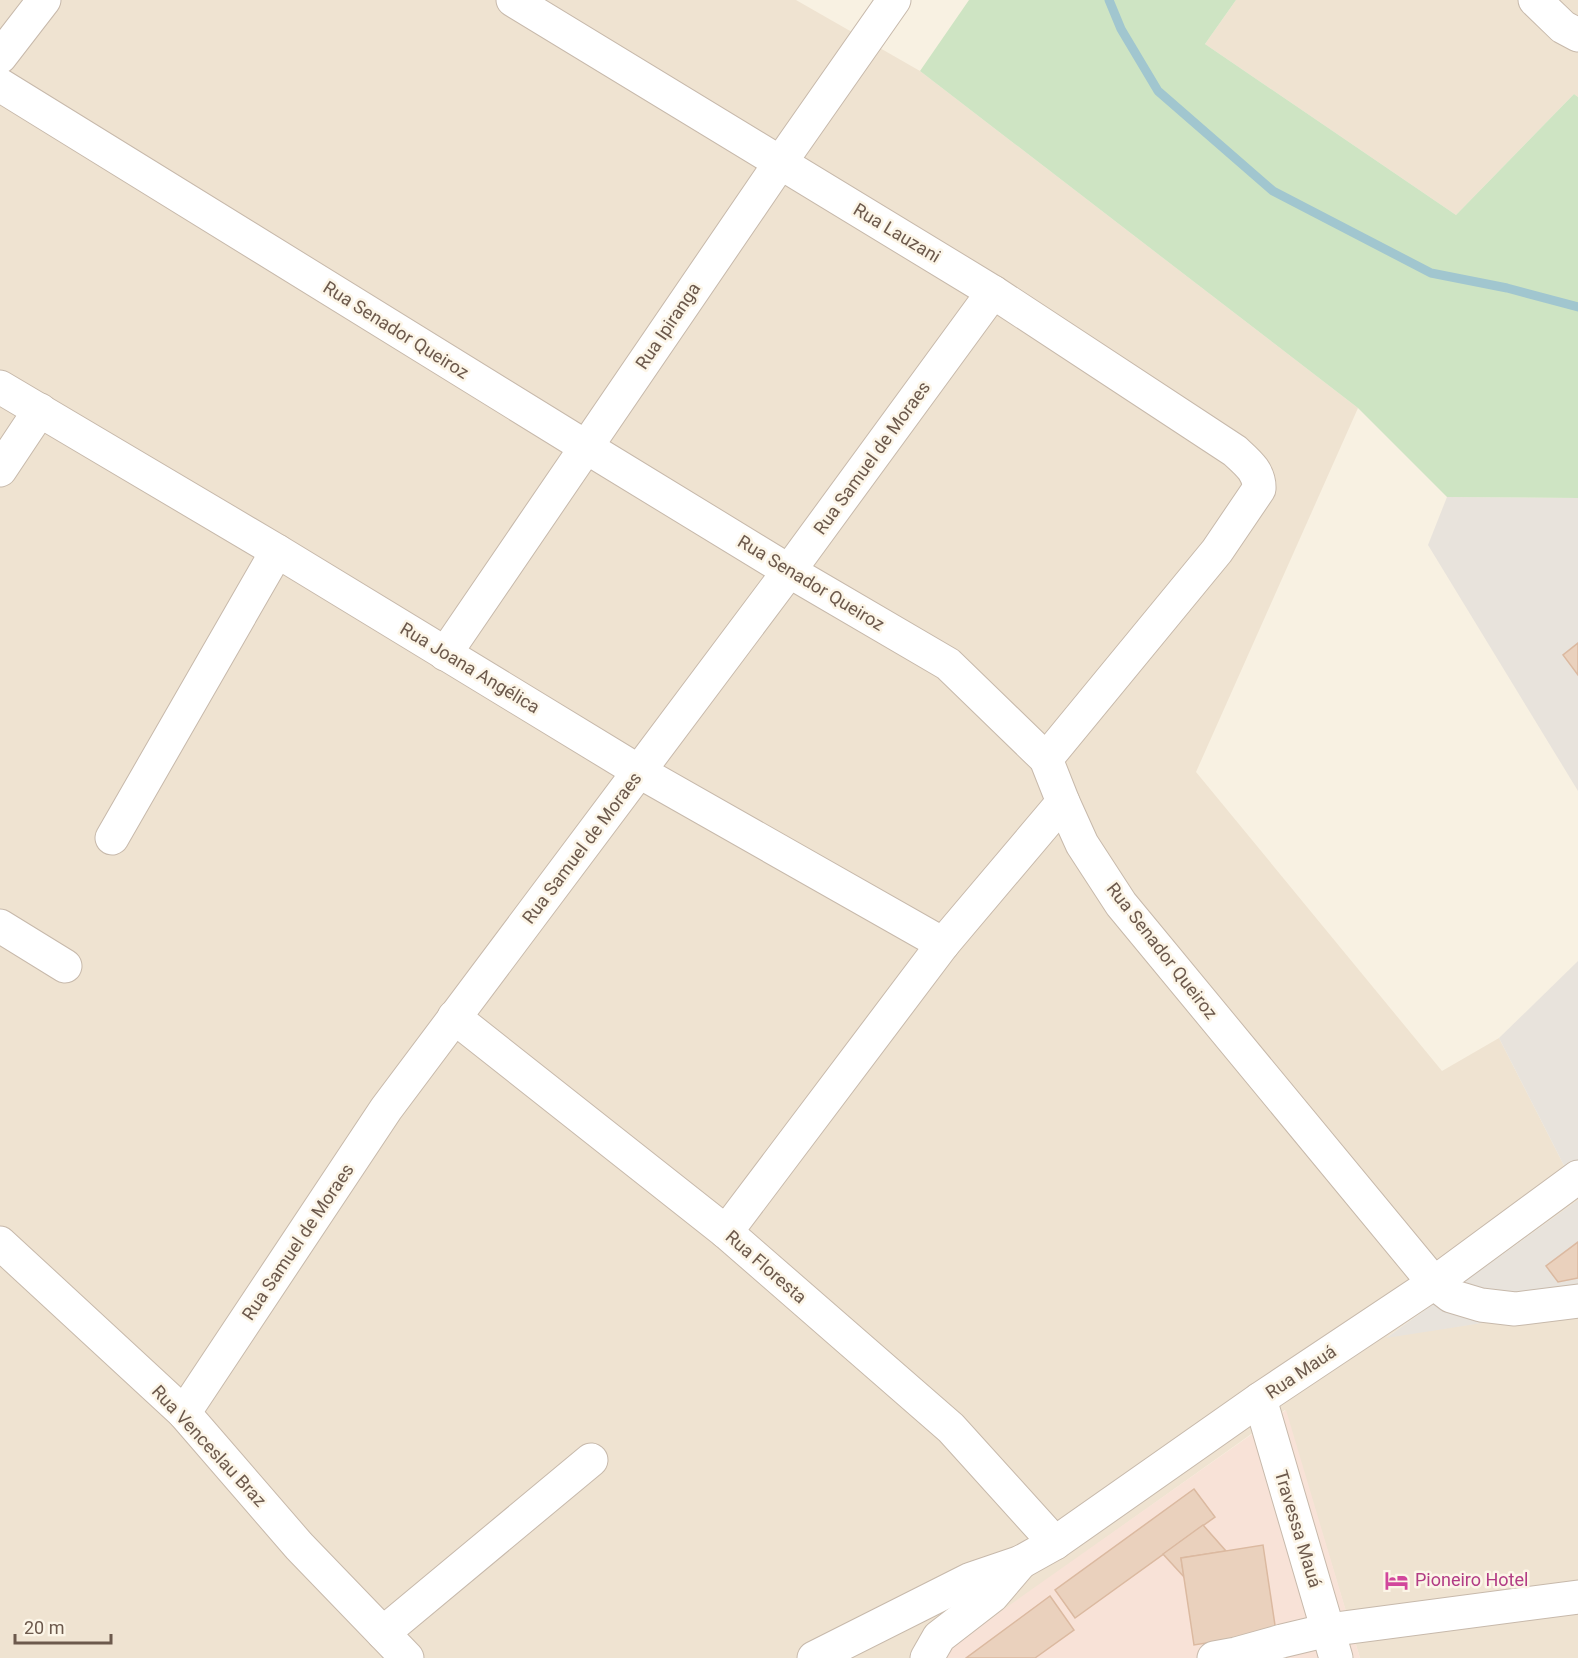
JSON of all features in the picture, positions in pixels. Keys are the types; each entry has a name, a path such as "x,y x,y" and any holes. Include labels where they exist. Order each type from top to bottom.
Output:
{"street":[{"path":"0,57 44,0"},
{"name":"Rua Lauzani","path":"513,0 993,291 1235,451 1257,474 1259,489 1217,551 1046,759"},
{"name":"Rua Ipiranga","path":"445,654 894,0"},
{"path":"1536,0 1570,31"},
{"name":"Rua Senador Queiroz","path":"0,85 789,571 948,664 1046,759 1082,844 1121,904 1434,1283 1451,1296 1480,1305 1515,1309 1578,1301"},
{"name":"Rua Samuel de Moraes","path":"184,1413 386,1109 640,772 993,291"},
{"name":"Rua Joana Angélica","path":"0,387 277,551 640,772 943,944"},
{"path":"0,470 40,410"},
{"path":"112,838 277,551"},
{"path":"726,1232 943,944 1063,802"},
{"path":"0,926 65,966"},
{"name":"Rua Floresta","path":"454,1017 726,1232 951,1428 1055,1543"},
{"name":"Rua Mauá","path":"814,1658 971,1579 1021,1562 1055,1543 1260,1399 1434,1283 1578,1178"},
{"name":"Rua Venceslau Braz","path":"3,1250 184,1413 299,1545 407,1658"},
{"name":"Travessa Mauá","path":"1260,1399 1332,1644"},
{"path":"383,1633 591,1460"},
{"name":"Rua Mauá","path":"927,1658 939,1637 992,1596 1021,1562"},
{"name":"Rua Mauá","path":"863,1658 971,1579"},
{"path":"1214,1658 1332,1644 1578,1597"}],"shaded area":[{"path":"0,0 796,0 920,71 1358,408 1196,772 1442,1071 1499,1038 1578,1193 1578,1200 1387,1337 1578,1308 1578,1658 1360,1658 1285,1410 937,1658 0,1658"},
{"path":"1236,0 1578,0 1578,97 1574,94 1456,215 1205,44"},
{"path":"1447,497 1578,498 1578,791 1428,545"},
{"path":"1578,961 1578,1193 1499,1038"},
{"path":"1578,1200 1578,1308 1386,1338"},
{"path":"1286,1410 1360,1658 936,1657"}],"green space":[{"path":"969,0 1236,0 1205,44 1456,215 1574,94 1578,97 1578,498 1447,497 1358,408 920,71"}],"building":[{"path":"1578,643 1578,675 1563,655"},
{"path":"1578,1242 1578,1278 1558,1282 1546,1266"},
{"path":"1194,1489 1215,1517 1075,1618 1055,1590"},
{"path":"1203,1525 1226,1551 1181,1558 1184,1577 1163,1554"},
{"path":"1263,1545 1276,1632 1194,1645 1181,1558"},
{"path":"1050,1596 1074,1630 1035,1658 966,1658"}],"waterway":[{"path":"1109,0 1121,29 1158,91 1273,191 1431,273 1507,288 1578,307"}],"place":[{"name":"Pioneiro Hotel","path":"1397,1580"}]}
